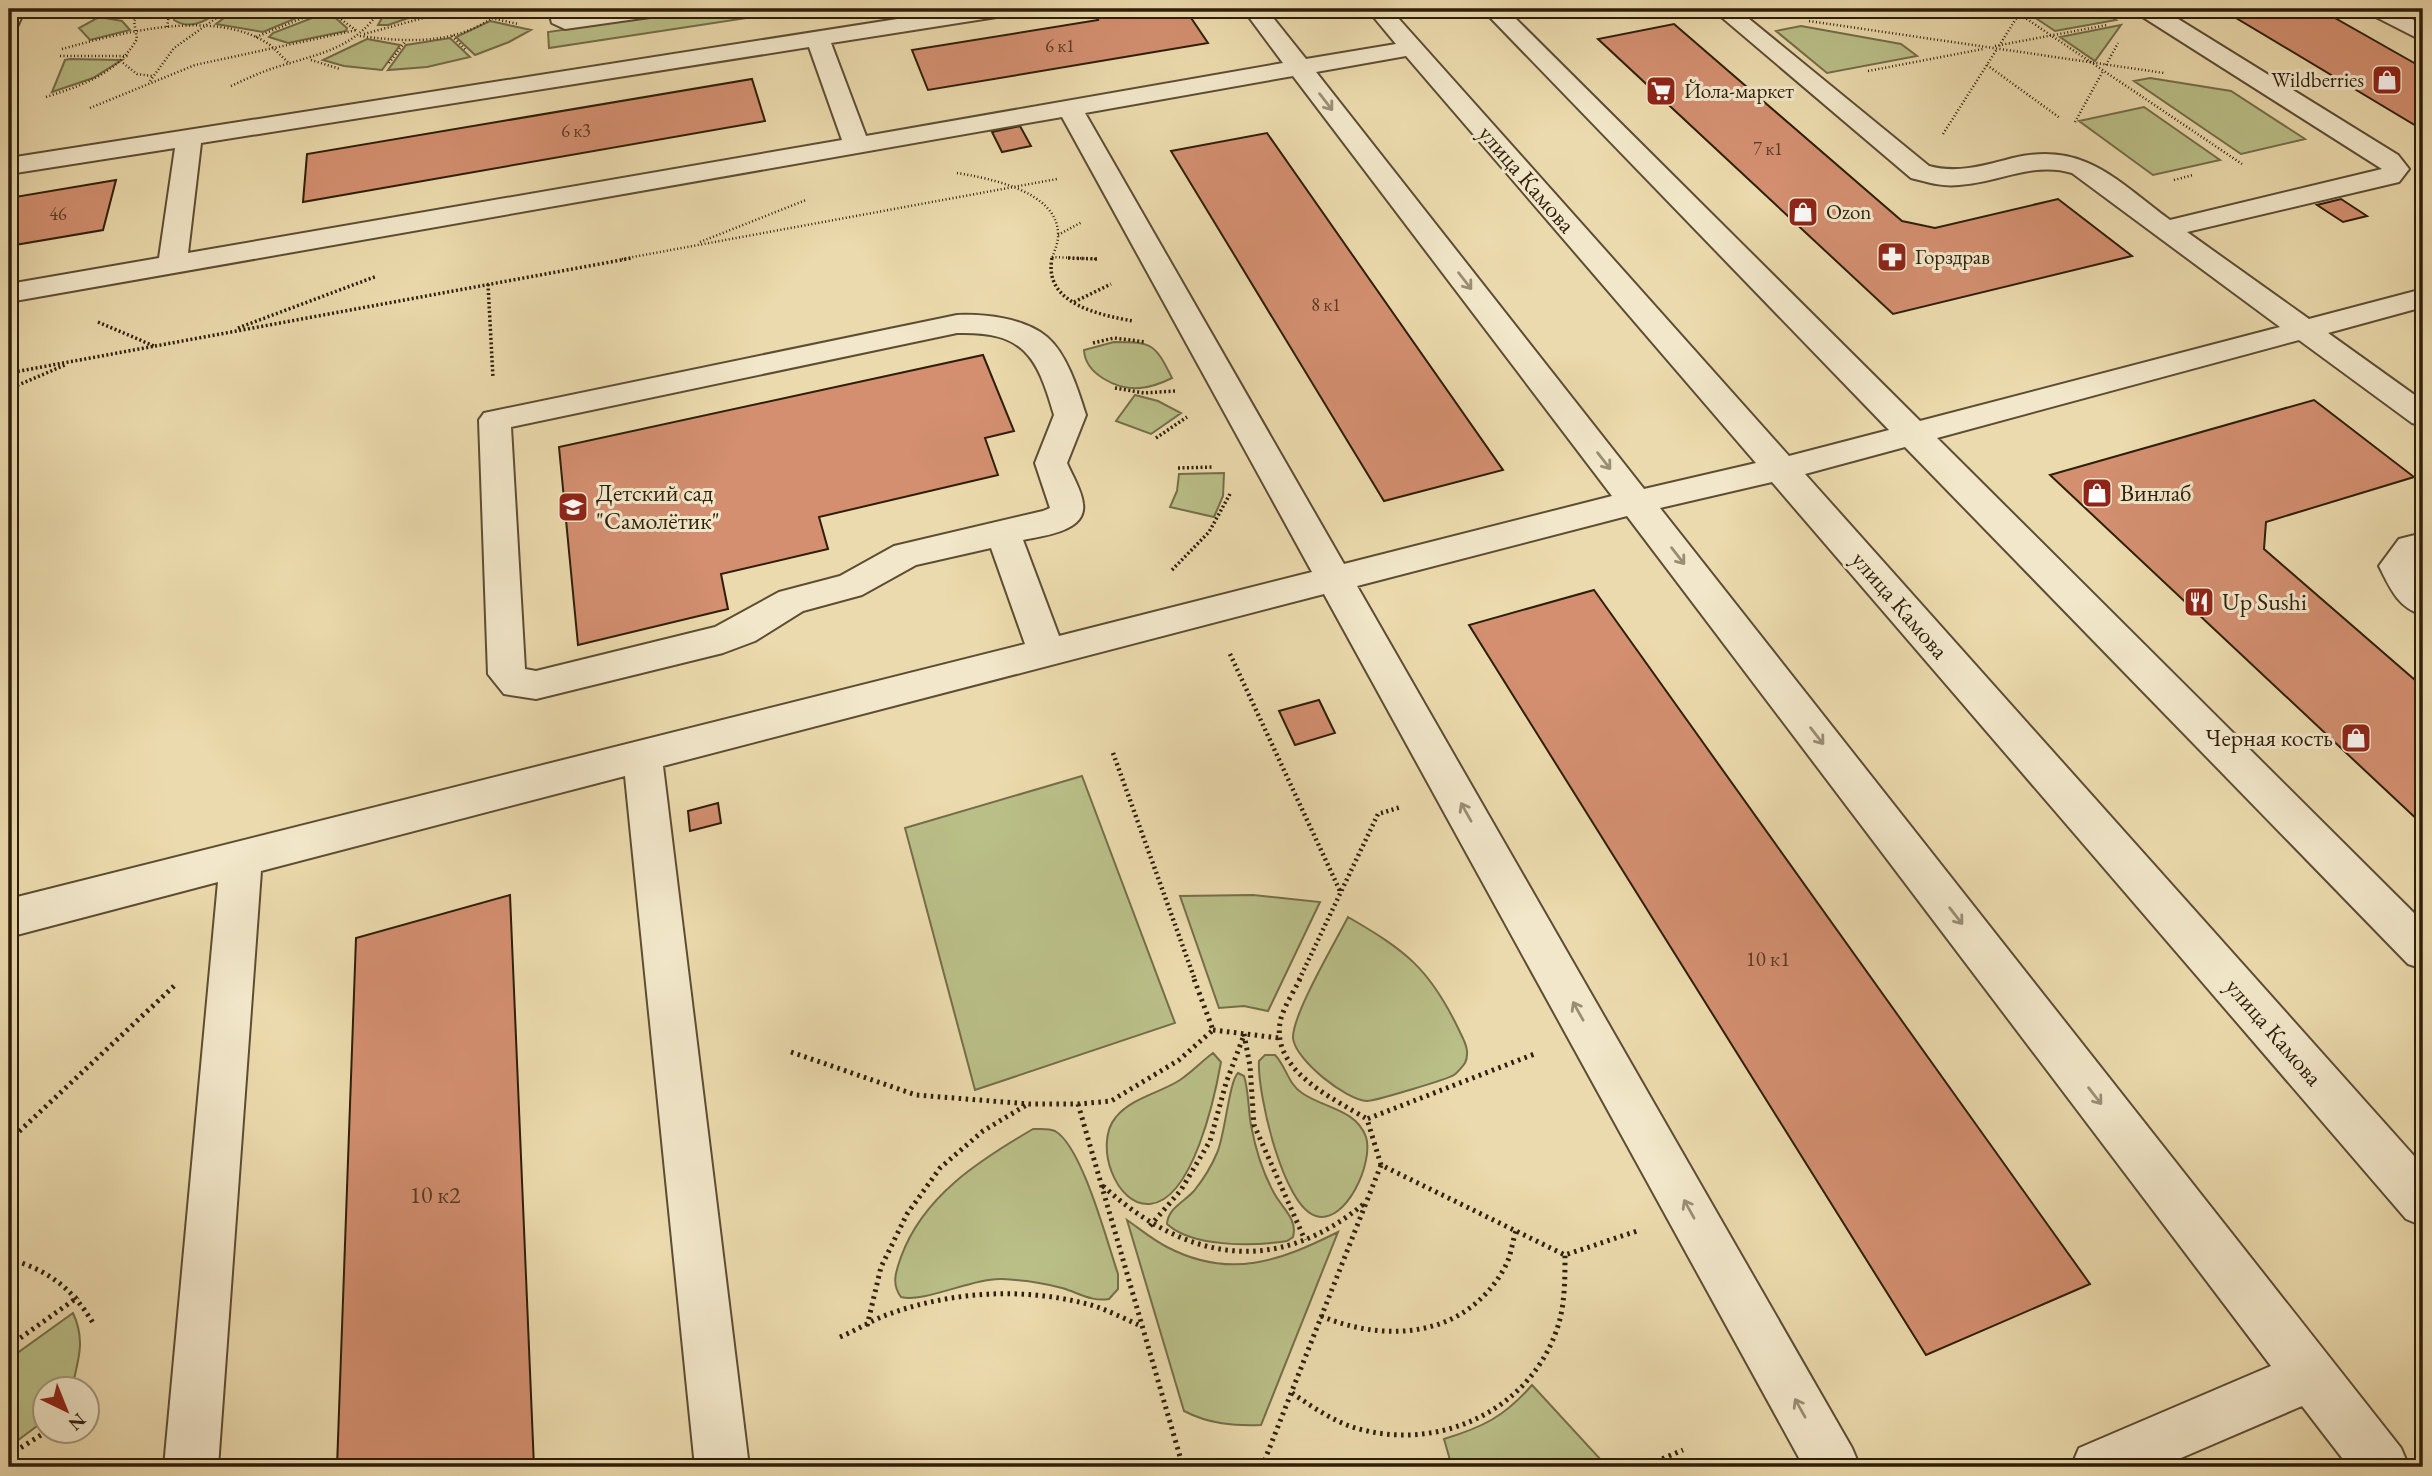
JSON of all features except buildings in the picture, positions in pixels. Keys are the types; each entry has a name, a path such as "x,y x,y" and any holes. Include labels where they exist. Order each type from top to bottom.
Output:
{"street":[{"path":"9,22 14,9"},
{"path":"562,15 657,9"},
{"path":"9,166 1003,9"},
{"path":"1254,9 2382,1467"},
{"name":"улица Камова","path":"1378,9 2423,1202"},
{"path":"1493,9 2423,950"},
{"path":"1723,9 1920,172 1936,179 1953,179 2055,160 2066,160 2081,167 2423,416"},
{"path":"2378,9 2423,34"},
{"path":"2151,12 2389,161 2396,169 2390,176 2165,229"},
{"path":"818,39 857,145"},
{"path":"9,293 1412,48"},
{"path":"1070,108 1833,1467"},
{"path":"172,265 178,140"},
{"path":"9,918 1636,502 1781,469 2423,298"},
{"path":"973,322 1025,337 1041,348 1070,415 1051,463 1068,505 1065,514 1053,521 1003,533 906,555 850,586 792,601 743,631 723,639 536,685 517,684 507,674 495,420 973,322"},
{"path":"1003,533 1047,653"},
{"path":"2423,544 2411,548 2396,566 2410,591 2423,602"},
{"path":"642,756 722,1467"},
{"path":"191,1467 241,859"},
{"path":"2098,1467 2311,1375"}],"path":[{"path":"46,97 99,77 123,63 138,39 134,21 143,9"},
{"path":"167,27 170,9"},
{"path":"150,81 157,66 174,45 229,9"},
{"path":"256,37 326,9 357,30 359,35"},
{"path":"178,140 183,115 253,75 331,53 359,35 382,9"},
{"path":"359,35 453,9 536,27 562,15"},
{"path":"359,35 405,41 452,36 511,9"},
{"path":"2012,9 2242,164"},
{"path":"1920,172 2022,9"},
{"path":"1812,82 1998,47 2151,12"},
{"path":"1804,20 1989,48"},
{"path":"62,49 135,32 167,27 200,27 256,37 276,48 290,64"},
{"path":"83,111 150,81 195,65 357,30"},
{"path":"452,36 467,51"},
{"path":"382,73 405,41"},
{"path":"1998,47 2227,83 2259,79"},
{"path":"60,56 129,56"},
{"path":"123,63 137,74 152,76"},
{"path":"2055,160 2103,71"},
{"path":"953,172 1015,186 1040,201 1057,226 1057,242 1050,263 1055,283 1087,311 1136,322"},
{"path":"9,373 1068,176"},
{"path":"689,247 816,196"},
{"path":"1052,257 1097,259"},
{"path":"225,333 381,274"},
{"path":"488,284 495,420"},
{"path":"1075,303 1111,284"},
{"path":"1075,303 1080,314"},
{"path":"1087,345 1114,338 1139,340 1156,345"},
{"path":"9,389 75,360"},
{"path":"1104,383 1115,388 1144,393 1181,391"},
{"path":"1156,438 1191,415"},
{"path":"1178,468 1219,467"},
{"path":"1168,574 1186,559 1209,531 1234,487"},
{"path":"1210,611 1340,891"},
{"path":"1114,753 1213,1030"},
{"path":"1262,1467 1381,1165 1367,1119 1308,1083 1291,1067 1279,1038 1281,1018 1378,814 1455,792"},
{"path":"9,1141 236,928"},
{"path":"792,1052 916,1095 1029,1104 1078,1104 1111,1101 1179,1060 1213,1030 1279,1038"},
{"path":"1367,1119 1590,1033"},
{"path":"1150,1226 1181,1190 1210,1141 1226,1083 1244,1034"},
{"path":"1244,1034 1250,1066 1254,1125 1305,1240"},
{"path":"867,1326 881,1267 913,1205 940,1168 983,1131 1029,1104"},
{"path":"1078,1104 1183,1467"},
{"path":"1381,1165 1566,1255 1690,1212"},
{"path":"1101,1184 1127,1211 1150,1226 1193,1245 1230,1251 1269,1250 1305,1240 1339,1224 1367,1201"},
{"path":"1321,1316 1373,1334 1413,1333 1451,1321 1482,1298 1498,1277 1505,1266 1516,1231"},
{"path":"1292,1393 1325,1416 1351,1426 1404,1436 1444,1432 1480,1419 1513,1397 1538,1368 1557,1332 1565,1294 1566,1255"},
{"path":"9,1259 31,1264 57,1277 78,1297 93,1323"},
{"path":"840,1337 886,1315 939,1299 991,1293 1044,1295 1081,1303 1142,1326"},
{"path":"9,1346 78,1297"},
{"path":"9,1455 32,1441"},
{"path":"1643,1467 1683,1450"}],"green space":[{"path":"176,9 225,9 207,20 187,25 174,20"},
{"path":"236,9 316,10 263,32 216,24"},
{"path":"387,9 435,9 388,25 378,25"},
{"path":"706,9 758,9 760,16 549,48 548,32"},
{"path":"2031,9 2099,9 2116,20 2055,31 2028,13"},
{"path":"325,13 331,14 347,28 346,31 288,43 269,37 273,33"},
{"path":"99,17 122,21 130,30 90,40 79,28"},
{"path":"490,21 531,30 475,55 456,37"},
{"path":"2121,25 2095,61 2060,37"},
{"path":"1801,26 1901,44 1917,56 1827,73 1776,31"},
{"path":"450,38 470,57 427,67 388,70 406,45"},
{"path":"367,39 400,45 382,70 344,66 323,60"},
{"path":"65,60 122,60 93,78 52,92"},
{"path":"2150,78 2231,91 2305,139 2241,154 2134,81"},
{"path":"2144,107 2220,160 2153,175 2079,121"},
{"path":"1114,342 1145,344 1151,347 1161,358 1172,378 1140,388 1122,386 1104,379 1090,366 1084,350"},
{"path":"1135,395 1158,401 1181,413 1151,434 1116,421"},
{"path":"1224,473 1223,496 1214,517 1170,507 1177,491 1179,474"},
{"path":"1082,776 1175,1023 975,1090 905,828"},
{"path":"1253,895 1320,902 1268,1011 1244,1006 1219,1008 1180,896"},
{"path":"1348,917 1414,962 1437,990 1467,1049 1465,1063 1454,1075 1367,1101 1347,1094 1335,1086 1302,1057 1293,1038 1299,1013"},
{"path":"1213,1053 1221,1062 1218,1078 1207,1121 1190,1166 1178,1185 1165,1198 1150,1204 1138,1202 1118,1185 1112,1172 1108,1157 1109,1129 1122,1110 1180,1080"},
{"path":"1265,1055 1275,1055 1297,1089 1355,1120 1366,1137 1366,1161 1362,1175 1347,1202 1338,1211 1327,1216 1316,1216 1304,1208 1283,1171 1274,1147 1262,1097 1259,1061"},
{"path":"1238,1073 1244,1076 1246,1082 1250,1119 1263,1168 1293,1225 1293,1237 1287,1241 1242,1244 1208,1241 1178,1232 1167,1224 1170,1214 1194,1191 1215,1158 1232,1086"},
{"path":"1033,1129 1055,1131 1075,1155 1118,1274 1118,1289 1109,1299 1097,1299 1048,1285 1002,1279 977,1282 922,1297 901,1297 895,1282 897,1267 923,1216 955,1182"},
{"path":"1127,1220 1162,1244 1190,1257 1212,1263 1254,1263 1275,1258 1338,1232 1261,1425 1222,1423 1184,1411"},
{"path":"73,1313 80,1342 75,1374 32,1374 32,1430 9,1447 9,1359"},
{"path":"1532,1385 1602,1461 1586,1467 1452,1467 1444,1439 1492,1420"}],"place":[{"name":"Wildberries","path":"2387,80"},
{"name":"Йола-маркет","path":"1661,91"},
{"name":"Ozon","path":"1803,212"},
{"name":"Горздрав","path":"1892,257"},
{"name":"Винлаб","path":"2097,493"},
{"name":"Детский сад \"Самолётик\"","path":"573,507"},
{"name":"Up Sushi","path":"2199,602"},
{"name":"Черная кость","path":"2356,738"}]}
